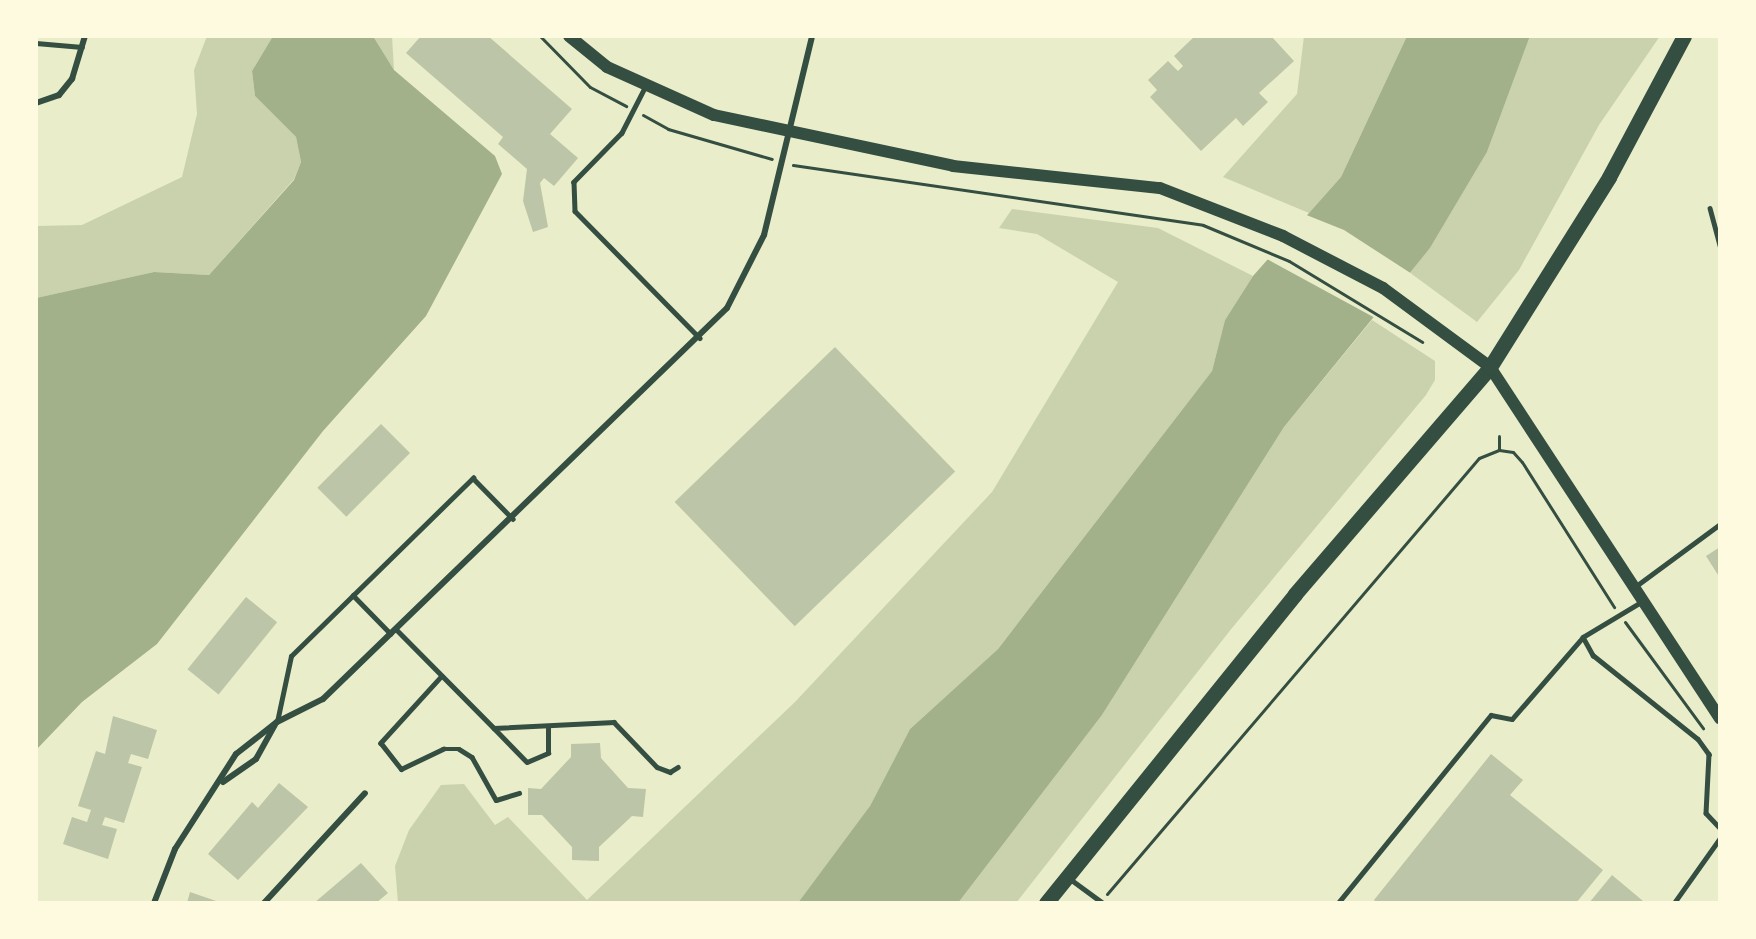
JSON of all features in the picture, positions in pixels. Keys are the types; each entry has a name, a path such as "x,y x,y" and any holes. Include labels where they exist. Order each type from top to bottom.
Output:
{"main road":[{"path":"569,36 607,66 645,86 714,115 790,134 953,166 1160,188 1211,207 1330,259 1434,324 1490,367 1720,718"},
{"path":"1046,903 1295,594 1490,367 1609,177 1684,36"}],"street":[{"path":"36,103 59,95 72,80 85,36"},
{"path":"154,903 175,849 221,783 236,754 277,722 323,699 513,519 700,338 727,308 756,256 790,134 812,36"},
{"path":"221,783 256,759 277,722"},
{"path":"264,903 365,793"}],"lane":[{"path":"36,43 82,47"},
{"path":"645,86 618,138 574,182 575,211 700,338"},
{"path":"1710,208 1720,246"},
{"path":"277,722 291,656 473,478 513,519"},
{"path":"1634,587 1720,524"},
{"path":"353,595 442,676 527,762 548,753 548,727"},
{"path":"1338,903 1491,715 1512,719 1583,637 1643,601"},
{"path":"1583,637 1593,655 1698,739 1709,754 1706,813 1720,828"},
{"path":"442,676 381,742 401,769 443,749 459,749 472,757 496,800 519,793"},
{"path":"494,728 614,722 657,767 670,772 678,767"},
{"path":"1674,903 1720,838"},
{"path":"1067,877 1102,902"}],"path":[{"path":"1203,225 1289,261 1422,342"},
{"path":"1499,436 1499,450"},
{"path":"1102,902 1479,458 1499,450 1513,452 1522,462 1620,615 1708,735"}],"shaded area":[{"path":"207,36 273,36 252,71 255,96 296,137 301,162 294,179 209,275 154,272 36,298 36,226 82,225 182,177 197,114 194,70"},
{"path":"273,36 373,36 394,70 495,156 502,174 426,316 323,431 157,644 82,702 36,750 36,298 154,272 209,275 294,180 301,162 296,137 255,96 252,71"},
{"path":"373,36 392,36 394,70"},
{"path":"1304,36 1407,36 1341,177 1309,213 1223,177 1297,94"},
{"path":"1407,36 1530,36 1487,152 1430,248 1284,427 1102,715 958,903 798,903 870,806 910,729 998,649 1212,371 1225,320 1253,276 1341,177"},
{"path":"1530,36 1660,36 1599,125 1519,270 1477,322 1409,272 1430,248 1487,152"},
{"path":"1012,209 1158,228 1253,276 1225,320 1212,371 998,649 910,729 870,806 819,882 798,903 398,903 395,866 409,830 441,785 464,784 495,825 508,817 587,900 795,702 992,492 1118,282 1037,234 999,228"},
{"path":"1372,320 1435,361 1435,380 1426,395 1232,628 1016,903 958,903 1102,715 1284,427"}],"pier":[{"path":"1304,214 1344,230 1412,274 1377,319 1265,258"}],"building":[{"path":"421,36 488,36 572,109 550,134 578,158 554,186 544,178 540,183 548,227 533,232 523,201 527,169 498,144 503,137 406,53"},
{"path":"1195,36 1271,36 1294,61 1259,93 1268,102 1243,126 1236,118 1201,151 1150,97 1157,90 1148,80 1168,61 1178,71 1183,66 1174,56"},
{"path":"835,347 955,471 795,626 675,502"},
{"path":"381,424 410,453 346,517 317,488"},
{"path":"1720,547 1720,578 1706,556"},
{"path":"246,597 277,622 219,694 187,669"},
{"path":"113,716 157,730 148,759 131,754 128,763 142,767 124,823 105,817 102,825 117,829 108,859 63,844 72,817 87,822 91,810 78,806 96,751 105,754"},
{"path":"600,743 601,758 628,788 646,789 643,817 632,816 599,847 599,861 572,860 572,847 542,815 528,815 528,788 541,789 571,757 571,744"},
{"path":"1491,754 1523,780 1510,795 1603,870 1576,903 1377,903 1374,900"},
{"path":"279,783 308,807 238,880 208,854 252,802 258,808"},
{"path":"361,863 388,893 376,903 314,903"},
{"path":"1612,875 1643,901 1641,903 1589,903"},
{"path":"190,892 222,903 187,903"}]}
